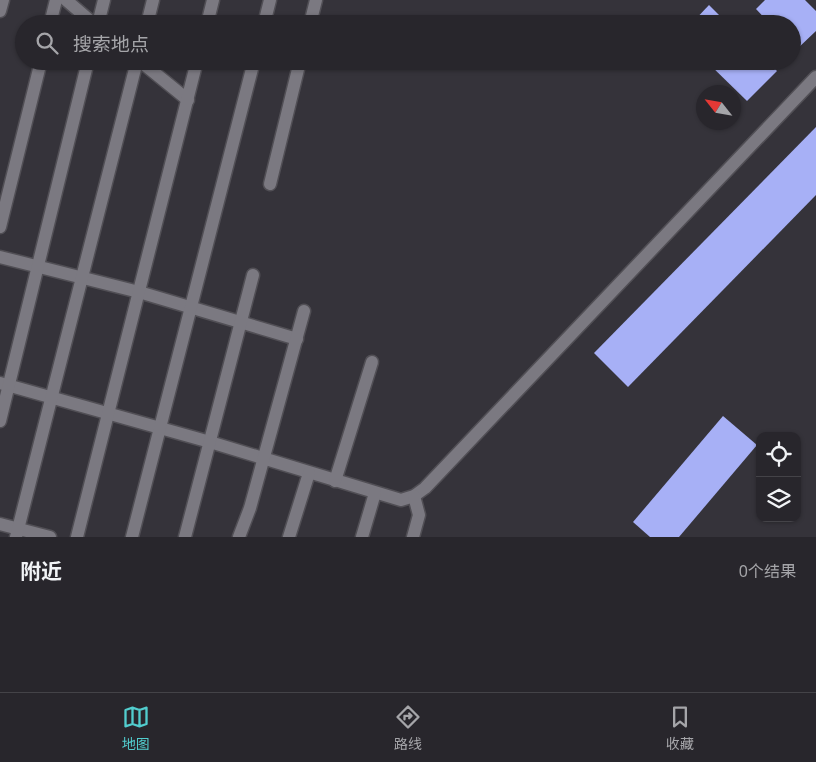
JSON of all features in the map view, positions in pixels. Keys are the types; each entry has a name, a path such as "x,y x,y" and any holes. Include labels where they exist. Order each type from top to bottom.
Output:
{"street":[{"path":"0,11 3,0"},
{"path":"52,15 56,0"},
{"path":"66,0 85,15"},
{"path":"99,15 104,0"},
{"path":"149,15 153,0"},
{"path":"209,15 213,0"},
{"path":"266,15 270,0"},
{"path":"312,15 316,0"},
{"path":"0,227 38,70"},
{"path":"0,421 5,384 38,267 86,70"},
{"path":"17,533 137,70"},
{"path":"150,70 188,100"},
{"path":"78,537 196,70"},
{"path":"132,537 252,70"},
{"path":"270,184 298,70"},
{"path":"5,384 210,442 401,500 414,496 432,481 816,77"},
{"path":"0,257 139,292 297,339"},
{"path":"185,537 253,275"},
{"path":"239,537 250,508 304,312"},
{"path":"335,481 372,362"},
{"path":"289,537 309,473"},
{"path":"362,537 376,493"},
{"path":"413,537 419,515 414,496"},
{"path":"0,524 17,533 50,537"}],"building":[{"path":"765,0 805,0 816,11 816,31 801,45 801,15 762,15 756,9"},
{"path":"709,5 719,15 700,15"},
{"path":"715,70 776,70 747,101 741,95 741,85 731,85"},
{"path":"816,127 816,195 628,387 594,353"},
{"path":"723,416 756,444 679,537 650,537 633,522"}]}
